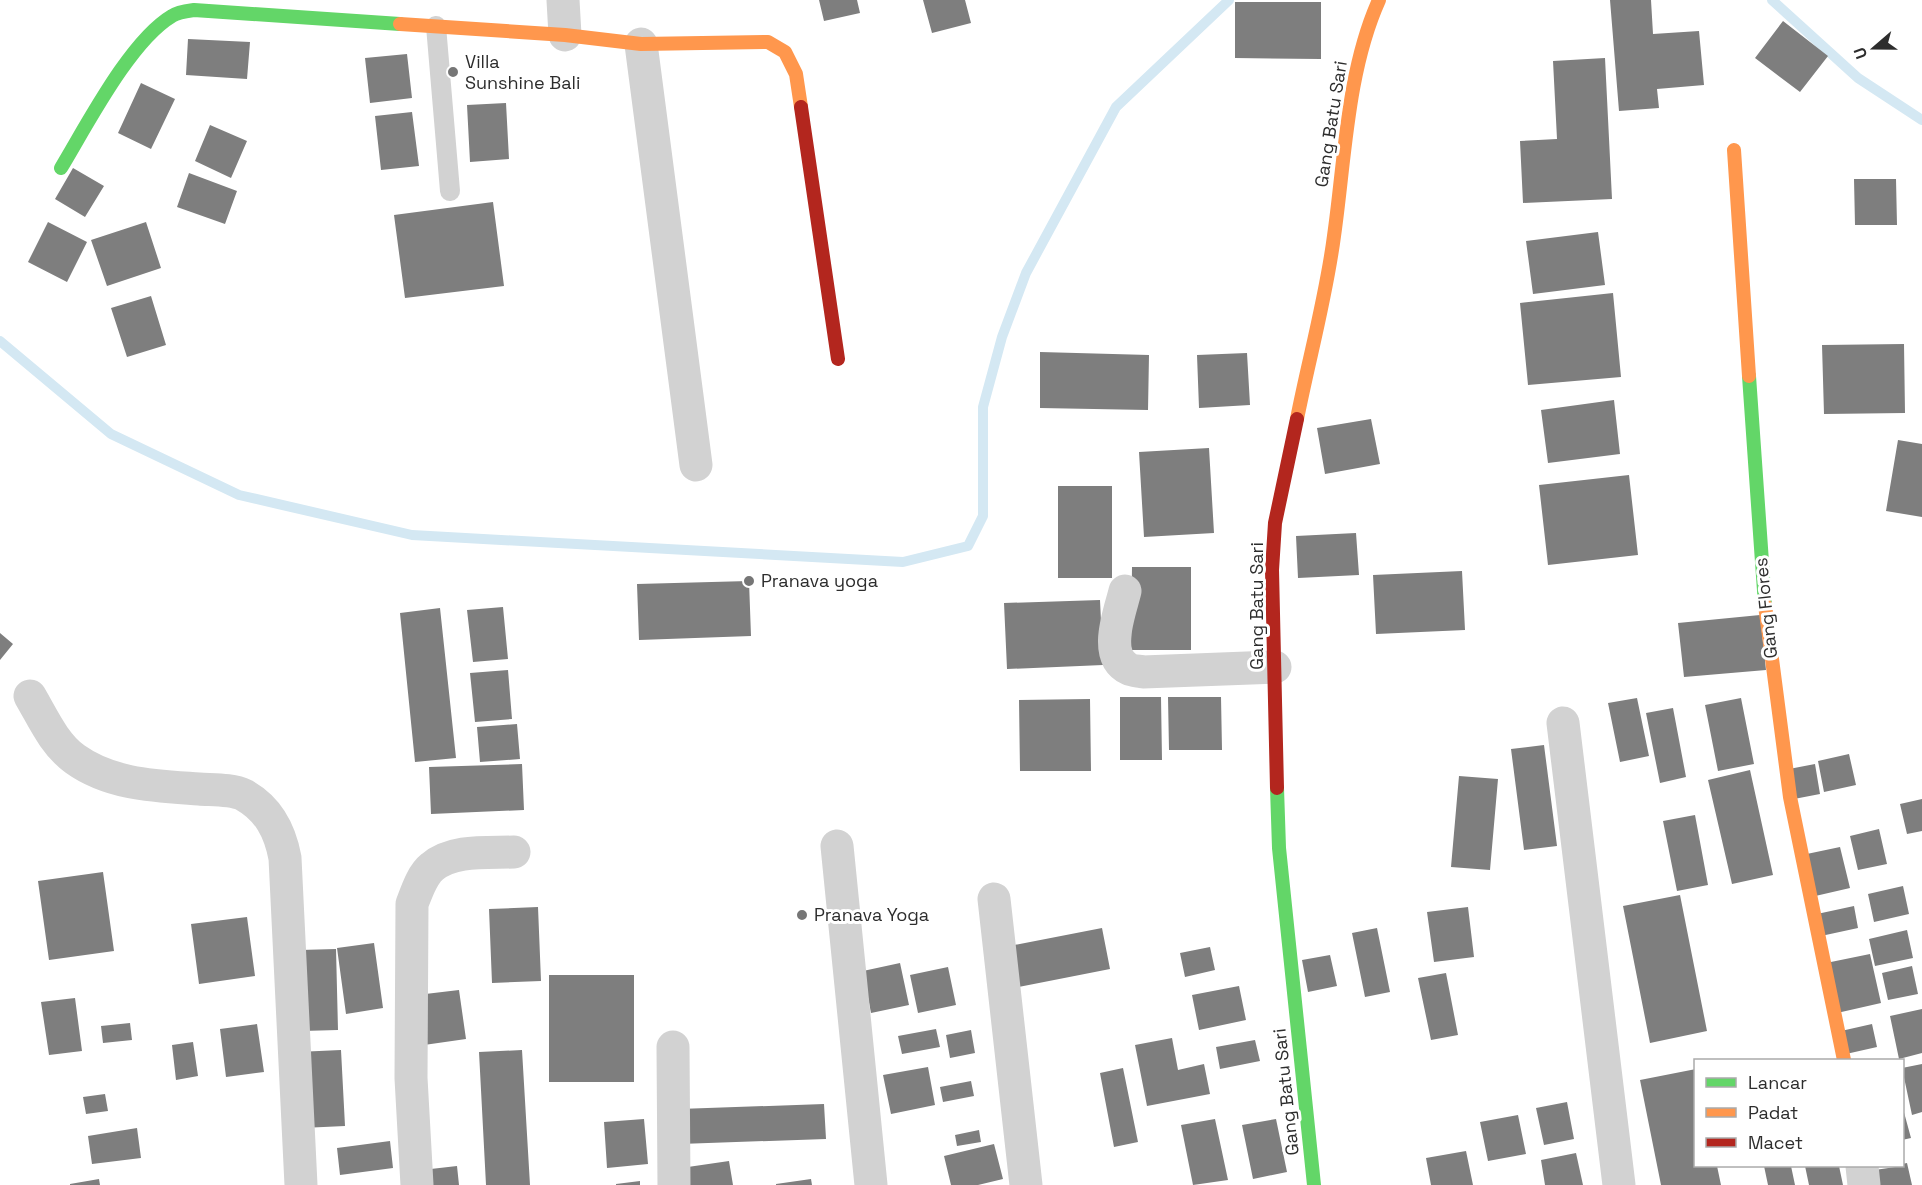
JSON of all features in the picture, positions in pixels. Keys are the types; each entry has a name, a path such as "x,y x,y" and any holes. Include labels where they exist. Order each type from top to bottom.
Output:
{"street":[{"path":"563,0 565,34"},
{"name":"Gang Batu Sari","path":"1314,1185 1279,848 1275,668 1271,603 1275,523 1305,379 1314,348 1332,250 1356,69 1369,22 1379,0"},
{"path":"61,168 120,72 152,30 174,14 194,10 565,34 641,44 768,42 785,52 796,74 838,359"},
{"path":"641,44 696,465"},
{"name":"Gang Flores","path":"1734,150 1762,586 1790,797 1844,1059"},
{"path":"1125,591 1114,636 1115,650 1121,662 1129,669 1143,672 1275,668"},
{"path":"30,696 57,742 75,759 92,768 127,782 242,794 260,807 274,823 285,858 301,1185"},
{"path":"1563,723 1619,1185"},
{"path":"837,846 871,1185"},
{"path":"417,1185 411,1078 412,903 421,882 431,868 445,859 460,855 514,852"},
{"path":"994,899 1026,1185"},
{"path":"673,1047 674,1185"},
{"path":"1862,1167 1864,1185"}],"lane":[{"path":"436,26 450,191"}],"building":[{"path":"819,0 857,0 860,13 824,21"},
{"path":"923,0 965,0 971,23 932,33"},
{"path":"1610,0 1651,0 1653,34 1699,31 1704,85 1657,89 1659,108 1619,111"},
{"path":"1235,2 1321,2 1321,59 1235,58"},
{"path":"1783,21 1828,56 1800,92 1755,58"},
{"path":"188,39 250,42 247,79 186,75"},
{"path":"407,54 412,98 370,103 365,58"},
{"path":"1605,58 1612,199 1523,203 1520,141 1557,139 1553,61"},
{"path":"141,83 175,99 151,149 118,133"},
{"path":"506,103 509,159 470,162 467,105"},
{"path":"412,112 419,166 381,170 375,116"},
{"path":"210,125 247,141 231,178 195,161"},
{"path":"73,168 104,186 85,217 55,199"},
{"path":"189,173 237,191 225,224 177,207"},
{"path":"1854,179 1896,179 1897,225 1855,225"},
{"path":"493,202 504,286 405,298 394,215"},
{"path":"48,222 87,242 67,282 28,262"},
{"path":"146,222 161,268 107,286 91,240"},
{"path":"1598,232 1605,285 1533,294 1526,241"},
{"path":"1613,293 1621,377 1528,385 1520,303"},
{"path":"151,296 166,345 127,357 111,308"},
{"path":"1904,344 1905,413 1824,414 1822,345"},
{"path":"1040,352 1149,355 1148,410 1040,408"},
{"path":"1247,353 1250,405 1199,408 1197,355"},
{"path":"1614,400 1620,454 1548,463 1541,410"},
{"path":"1371,419 1380,464 1325,474 1317,428"},
{"path":"1898,440 1922,444 1922,517 1886,511"},
{"path":"1209,448 1214,533 1144,537 1139,452"},
{"path":"1629,475 1638,555 1548,565 1539,485"},
{"path":"1058,486 1112,486 1112,578 1058,578"},
{"path":"1356,533 1359,575 1298,578 1296,536"},
{"path":"1132,567 1191,567 1191,650 1131,650"},
{"path":"1462,571 1465,630 1376,634 1373,575"},
{"path":"749,581 751,636 639,640 637,584"},
{"path":"1100,600 1103,665 1007,669 1004,603"},
{"path":"503,607 508,659 473,662 467,610"},
{"path":"440,608 456,758 415,762 400,613"},
{"path":"1760,615 1766,670 1684,677 1678,623"},
{"path":"0,633 13,644 0,660"},
{"path":"508,670 512,719 475,722 470,673"},
{"path":"1120,697 1161,697 1162,760 1120,760"},
{"path":"1168,697 1221,697 1222,750 1169,750"},
{"path":"1637,698 1649,756 1620,762 1608,703"},
{"path":"1741,698 1754,764 1718,771 1705,705"},
{"path":"1090,699 1091,771 1020,771 1019,700"},
{"path":"1673,708 1686,777 1660,783 1646,713"},
{"path":"517,724 520,759 480,762 477,727"},
{"path":"1544,745 1557,846 1524,850 1511,749"},
{"path":"1849,754 1856,785 1824,792 1818,761"},
{"path":"522,764 524,810 431,814 429,767"},
{"path":"1815,764 1820,794 1794,799 1789,769"},
{"path":"1750,770 1773,875 1732,884 1708,780"},
{"path":"1459,776 1498,779 1490,870 1451,867"},
{"path":"1922,799 1922,831 1907,834 1900,804"},
{"path":"1695,815 1708,885 1677,891 1663,821"},
{"path":"1879,829 1887,864 1858,870 1850,836"},
{"path":"1840,847 1850,888 1811,897 1802,855"},
{"path":"103,872 114,951 49,960 38,881"},
{"path":"1903,886 1909,914 1874,922 1868,894"},
{"path":"1680,895 1707,1031 1650,1043 1623,906"},
{"path":"1854,906 1858,928 1821,936 1817,914"},
{"path":"538,907 541,981 492,983 489,909"},
{"path":"1468,907 1474,957 1434,962 1427,912"},
{"path":"247,917 255,976 199,984 191,924"},
{"path":"1102,928 1110,969 1013,988 1004,947"},
{"path":"1377,928 1390,992 1365,997 1352,933"},
{"path":"1907,930 1913,958 1875,966 1869,939"},
{"path":"374,943 383,1008 346,1014 337,948"},
{"path":"1210,947 1215,970 1185,977 1180,953"},
{"path":"336,949 338,1030 302,1031 300,950"},
{"path":"1870,954 1881,1003 1837,1013 1826,963"},
{"path":"1330,955 1337,986 1308,992 1302,960"},
{"path":"900,963 909,1005 871,1013 863,971"},
{"path":"1912,966 1918,994 1888,1000 1882,973"},
{"path":"948,967 956,1005 918,1013 910,975"},
{"path":"1446,973 1458,1035 1431,1040 1418,978"},
{"path":"549,975 634,975 634,1082 549,1082"},
{"path":"1239,986 1246,1020 1199,1030 1192,995"},
{"path":"459,990 466,1039 424,1045 417,995"},
{"path":"75,998 82,1051 49,1055 41,1002"},
{"path":"1922,1009 1922,1053 1899,1059 1890,1016"},
{"path":"130,1023 132,1040 103,1043 101,1026"},
{"path":"257,1024 264,1072 226,1077 220,1029"},
{"path":"1872,1024 1877,1047 1846,1054 1841,1031"},
{"path":"936,1029 940,1047 902,1054 898,1036"},
{"path":"971,1030 975,1053 950,1058 946,1035"},
{"path":"1172,1038 1178,1070 1204,1064 1210,1094 1147,1106 1135,1045"},
{"path":"1255,1040 1260,1061 1220,1069 1216,1047"},
{"path":"193,1042 198,1076 176,1080 172,1045"},
{"path":"341,1050 345,1126 302,1128 297,1052"},
{"path":"522,1050 530,1185 486,1185 479,1052"},
{"path":"1922,1064 1922,1112 1912,1115 1904,1077 1904,1068"},
{"path":"928,1067 935,1105 891,1114 883,1075"},
{"path":"1123,1068 1138,1142 1114,1147 1100,1073"},
{"path":"1694,1069 1694,1167 1717,1167 1721,1185 1661,1185 1640,1080"},
{"path":"971,1081 974,1096 943,1102 940,1087"},
{"path":"105,1094 108,1111 86,1114 83,1097"},
{"path":"1567,1102 1574,1139 1544,1145 1536,1108"},
{"path":"824,1104 826,1139 680,1144 679,1109"},
{"path":"1904,1112 1911,1138 1904,1140"},
{"path":"1518,1115 1526,1154 1488,1161 1480,1122"},
{"path":"644,1119 648,1164 607,1168 604,1122"},
{"path":"1215,1119 1228,1180 1193,1185 1181,1125"},
{"path":"1276,1119 1287,1172 1253,1179 1242,1125"},
{"path":"137,1128 141,1158 92,1164 88,1136"},
{"path":"979,1130 981,1142 957,1146 955,1135"},
{"path":"390,1141 393,1168 340,1175 337,1148"},
{"path":"994,1144 1003,1179 978,1185 951,1185 944,1156"},
{"path":"1466,1151 1473,1185 1431,1185 1426,1158"},
{"path":"1576,1153 1583,1185 1545,1185 1541,1160"},
{"path":"729,1161 733,1185 683,1185 681,1168"},
{"path":"1907,1163 1912,1185 1871,1185 1868,1171 1904,1167 1904,1164"},
{"path":"457,1166 459,1185 424,1185 422,1170"},
{"path":"1764,1167 1791,1167 1795,1185 1768,1185"},
{"path":"1805,1167 1839,1167 1843,1185 1809,1185"},
{"path":"99,1179 100,1185 70,1185 70,1184"},
{"path":"811,1179 812,1185 776,1185 776,1184"},
{"path":"640,1181 640,1185 616,1185 616,1184"}],"waterway":[{"path":"0,341 111,434 239,495 412,535 903,562 968,546 983,516 983,407 1002,337 1026,273 1116,107 1229,0"},
{"path":"1772,0 1858,78 1922,120"}],"traffic: fast":[{"path":"61,168 125,64 156,28 172,16 194,10 400,24"},
{"path":"1749,376 1765,605"},
{"path":"1277,788 1279,848 1314,1185"}],"traffic: slow":[{"path":"1297,419 1331,259 1354,86 1368,27 1379,0"},
{"path":"400,24 565,35 641,44 768,42 785,52 796,74 801,107"},
{"path":"1734,150 1749,376"},
{"path":"1765,605 1790,797 1844,1059"}],"traffic: jam":[{"path":"801,107 838,359"},
{"path":"1277,788 1272,570 1275,523 1297,419"}],"place":[{"name":"Villa Sunshine Bali","path":"453,72"},
{"name":"Pranava yoga","path":"749,581"},
{"name":"Pranava Yoga","path":"802,915"}]}
